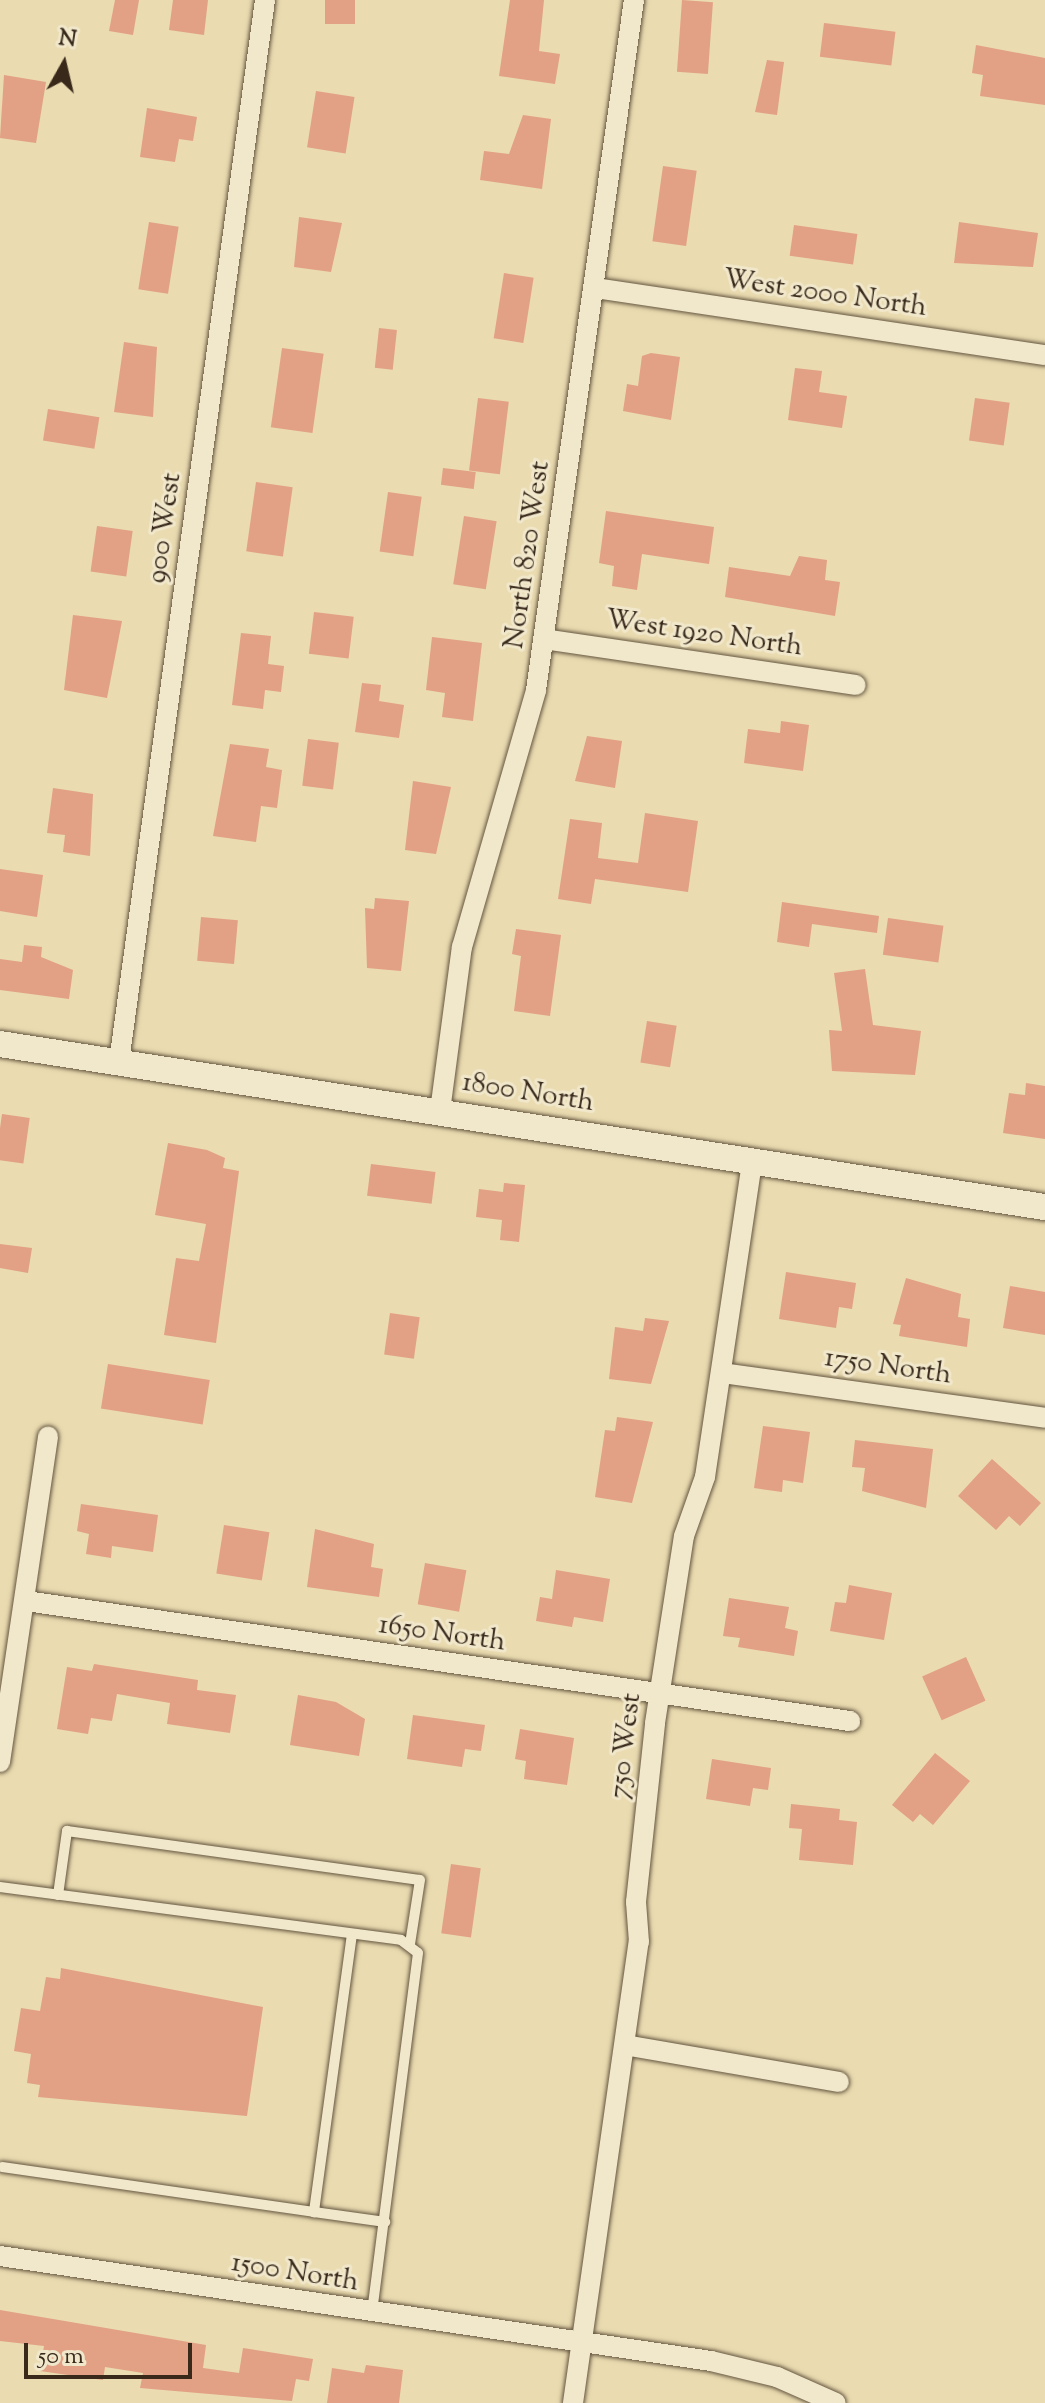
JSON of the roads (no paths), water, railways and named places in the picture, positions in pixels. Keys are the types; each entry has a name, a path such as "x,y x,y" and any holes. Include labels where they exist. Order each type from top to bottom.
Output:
{"street":[{"name":"900 West","path":"119,1062 265,0"},
{"name":"North 820 West","path":"440,1111 462,947 522,758 544,639 596,288 634,0"},
{"name":"West 2000 North","path":"596,288 1045,355"},
{"name":"West 1920 North","path":"544,639 856,685"},
{"name":"1800 North","path":"0,1044 1045,1207"},
{"name":"750 West","path":"573,2403 625,2045 660,1694 684,1536 705,1477 752,1162"},
{"name":"1750 North","path":"722,1373 1045,1418"},
{"path":"0,1762 48,1437"},
{"name":"1650 North","path":"26,1601 850,1721"},
{"path":"625,2045 839,2082"},
{"name":"1500 North","path":"0,2256 711,2361 777,2377 836,2403"}],"lane":[{"path":"58,1895 67,1831 420,1880 410,1944 420,1964 372,2313"},
{"path":"0,1887 410,1944"},
{"path":"314,2212 352,1934"},
{"path":"2,2167 385,2222"}]}
